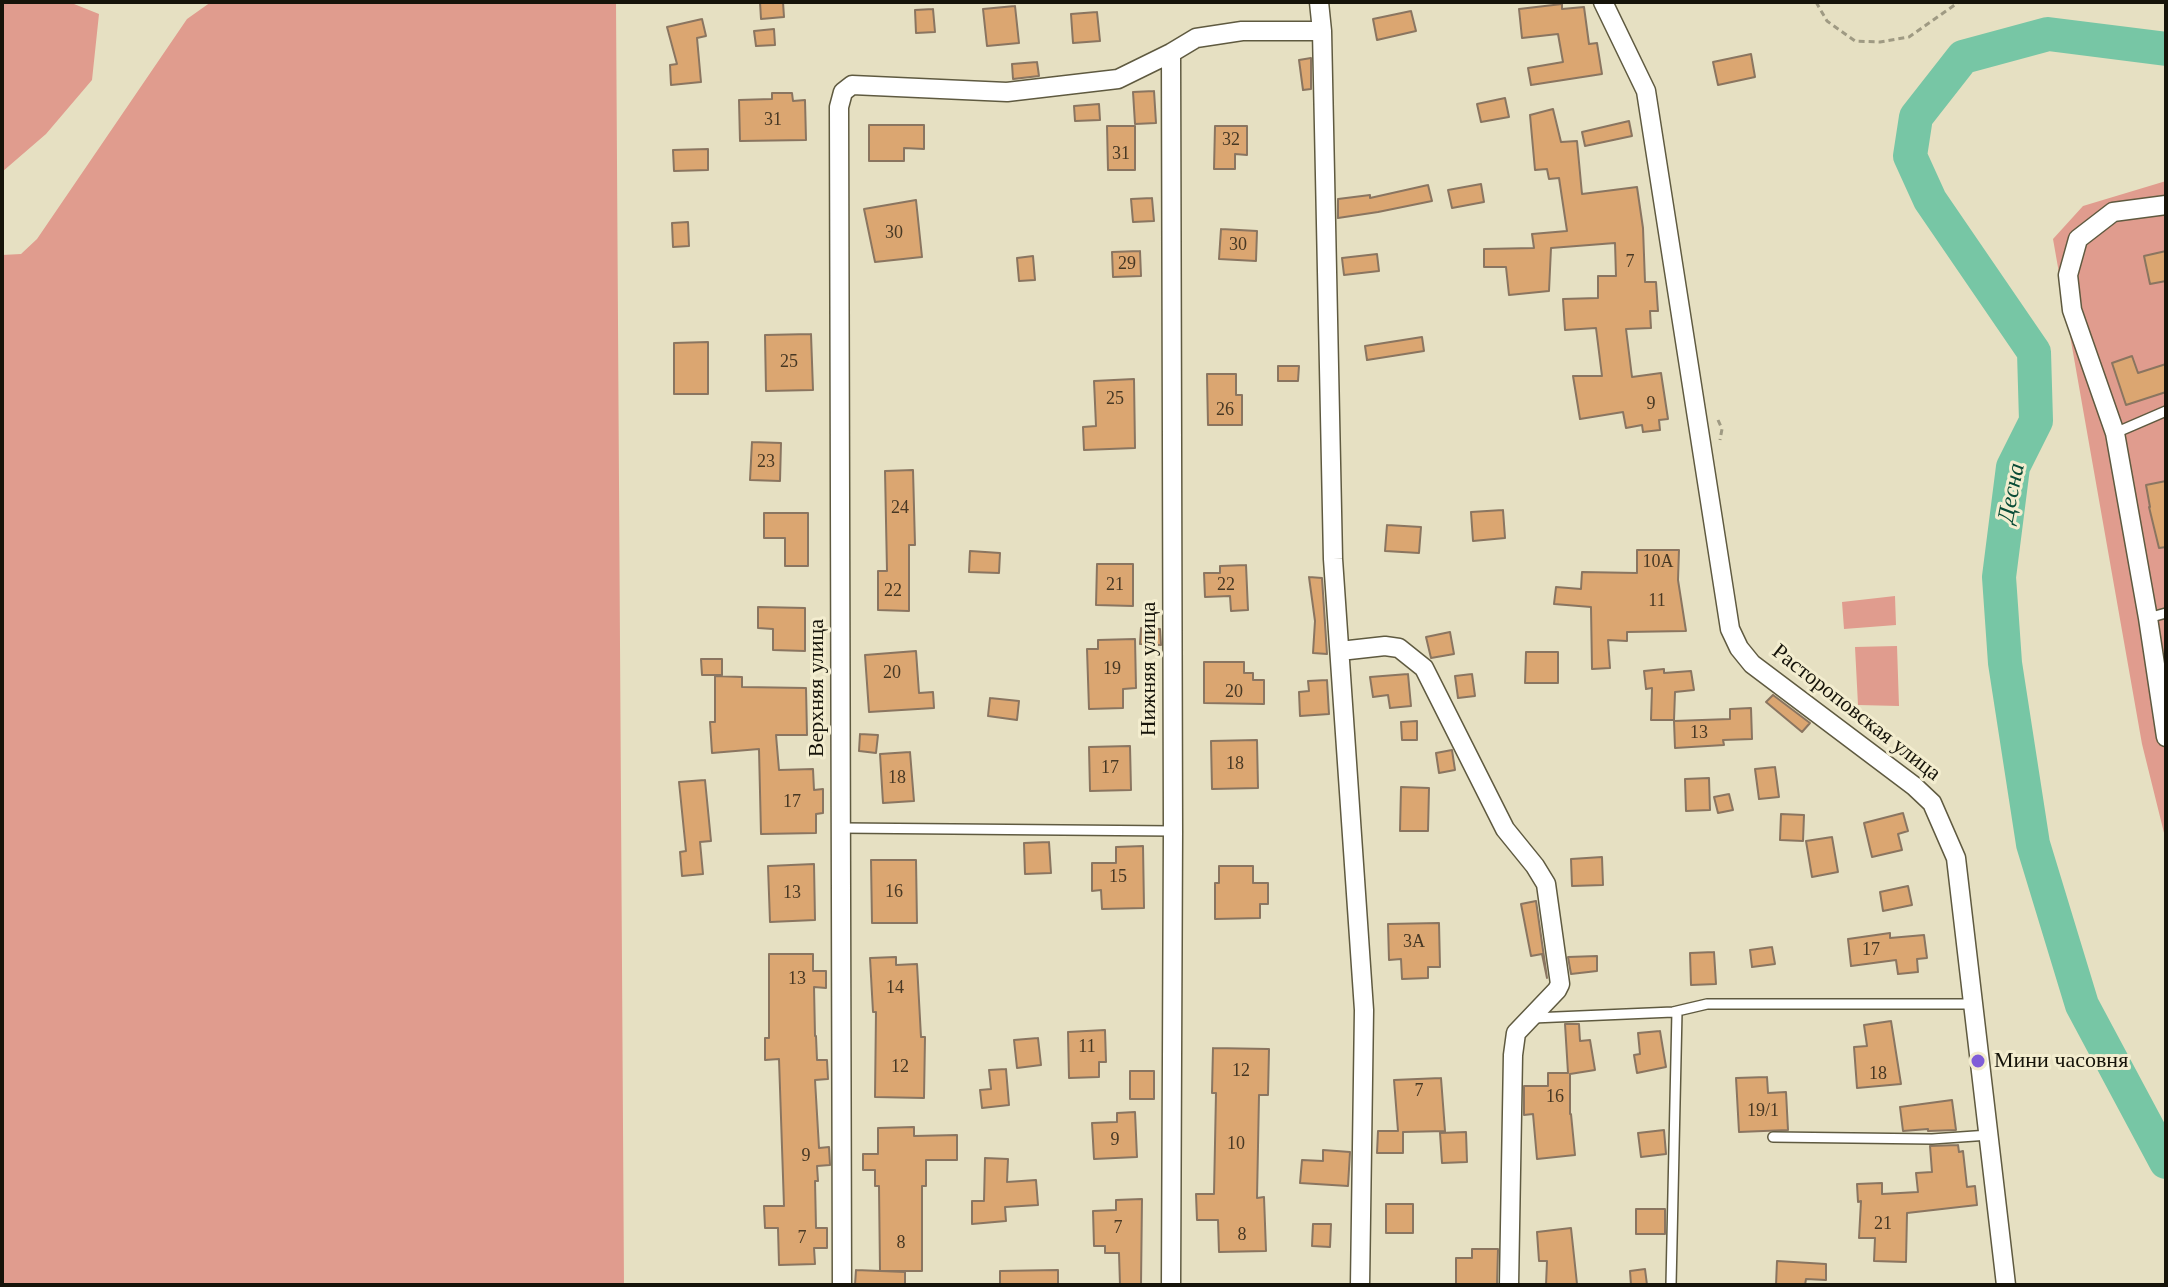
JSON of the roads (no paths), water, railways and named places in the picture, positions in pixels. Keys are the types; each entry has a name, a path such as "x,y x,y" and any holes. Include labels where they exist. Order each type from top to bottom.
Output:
{"street":[{"path":"1319,2 1333,559 1364,1010 1360,1285"},
{"name":"Растороповская улица","path":"1603,2 1646,91 1730,629 1739,648 1752,664 1914,786 1932,803 1956,858 2006,1285"},
{"path":"1171,53 1196,38 1242,31 1322,31"},
{"name":"Верхняя улица","path":"842,1285 839,107 843,92 852,85 1007,92 1118,79 1171,53"},
{"name":"Нижняя улица","path":"1171,53 1171,1285"},
{"path":"2166,205 2113,212 2078,239 2068,275 2072,310 2115,433 2157,615 2166,737"},
{"path":"1340,651 1385,646 1399,648 1424,668 1505,829 1546,884 1560,984 1516,1033 1509,1285"}],"lane":[{"path":"2115,433 2166,411"},
{"path":"842,828 1173,831"},
{"path":"1528,1018 1677,1011 1707,1004 1973,1004"},
{"path":"1671,1285 1677,1011"},
{"path":"1773,1137 1932,1139 1989,1135"}],"waterway":[{"name":"Десна","path":"2166,49 2048,34 1963,57 1916,117 1910,156 1930,200 2034,352 2036,421 2013,467 1999,577 2005,663 2033,844 2082,1005 2166,1162"}],"place":[{"name":"Мини часовня","path":"1978,1061"}]}
